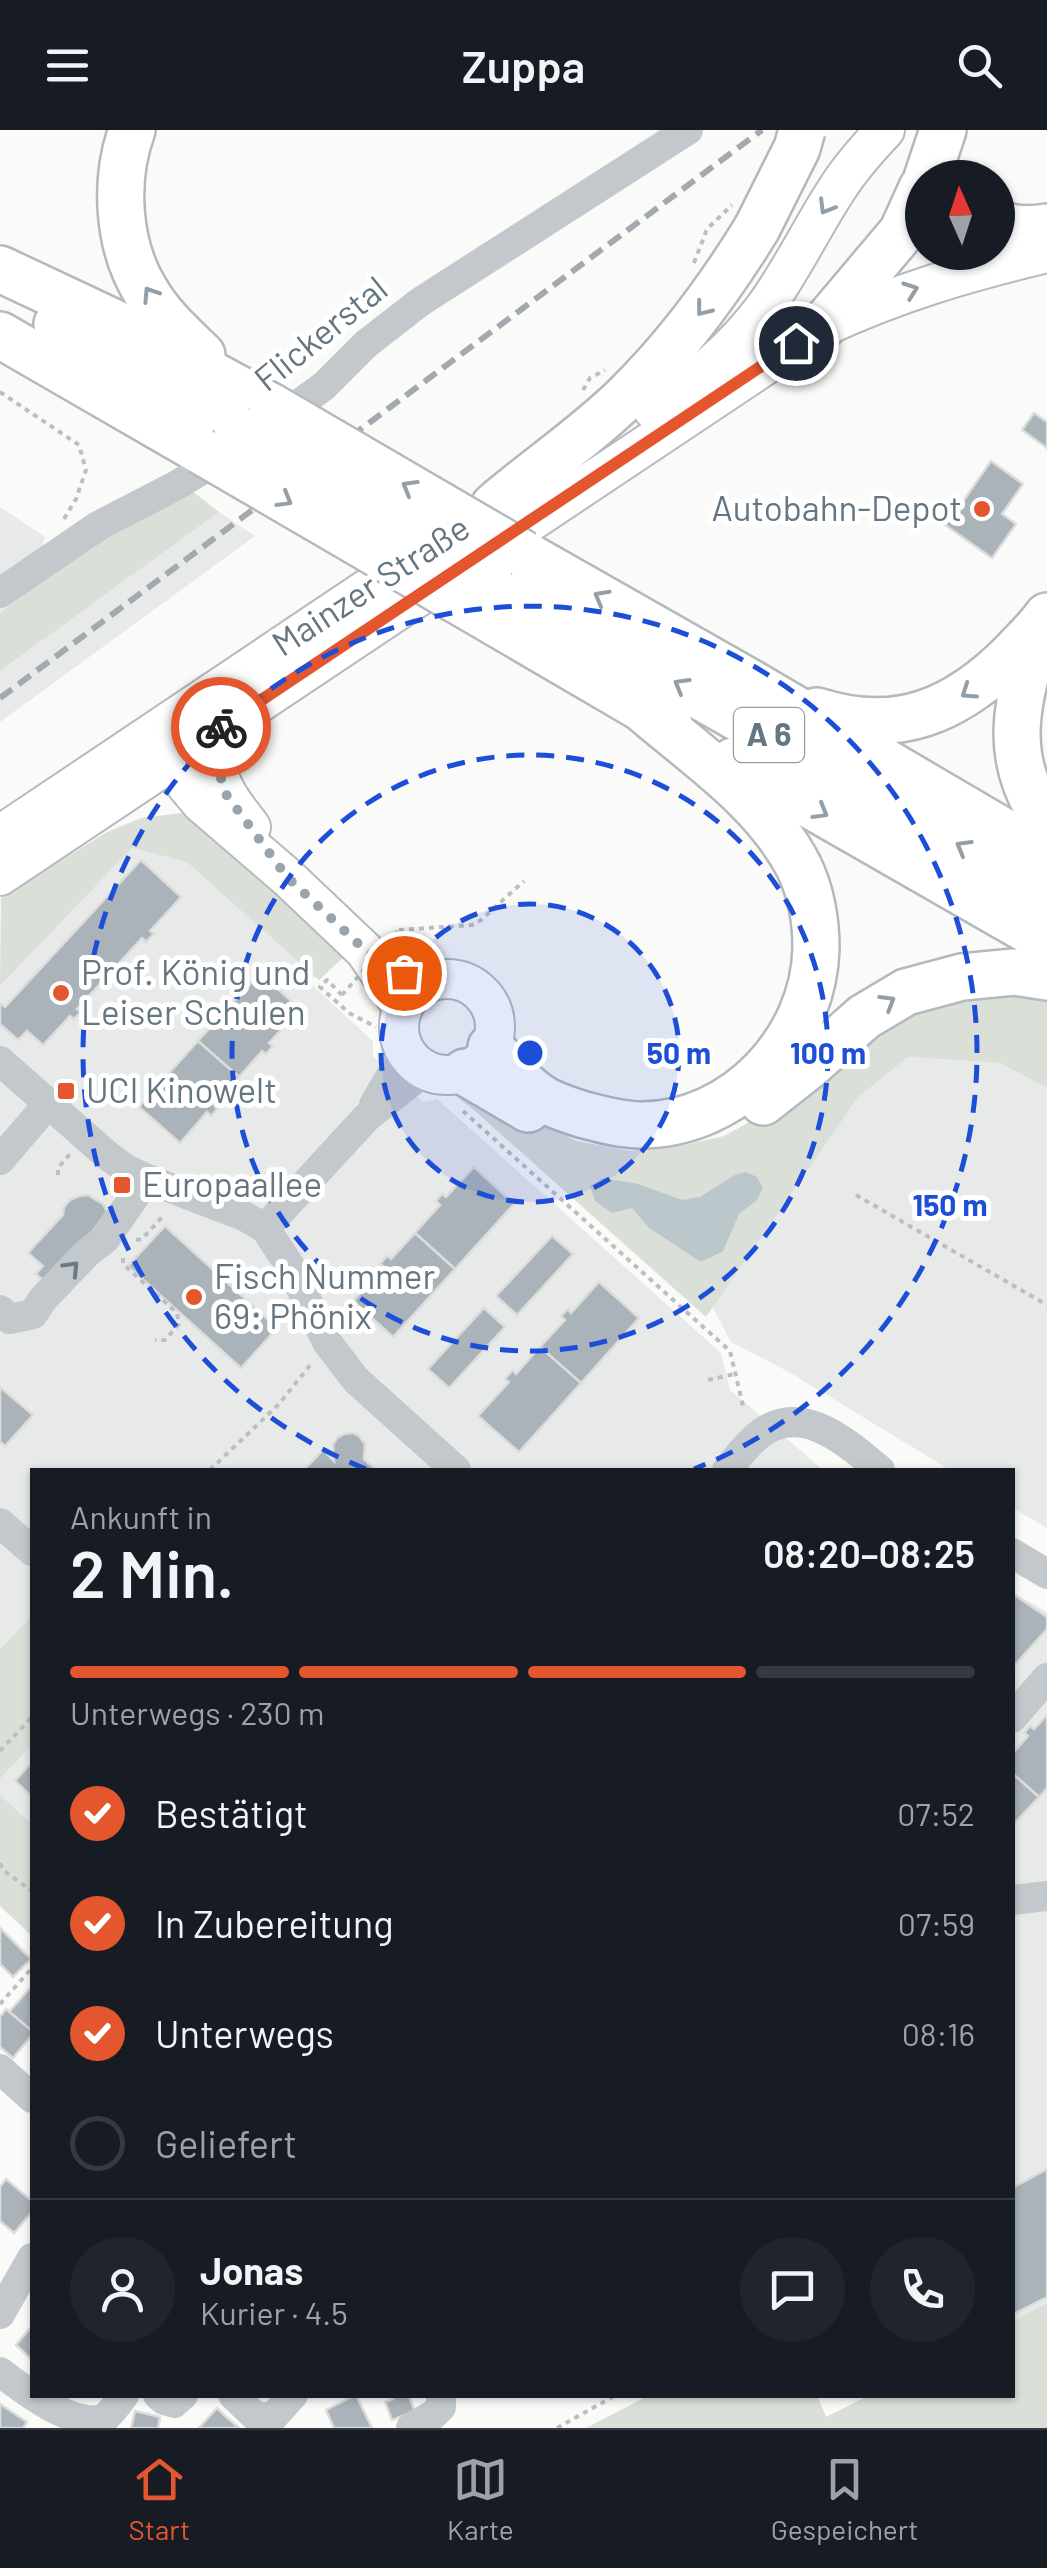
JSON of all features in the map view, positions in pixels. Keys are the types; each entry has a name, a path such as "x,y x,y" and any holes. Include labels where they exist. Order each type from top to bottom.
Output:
{"highway":[{"name":"A 6","path":"132,130 122,156 120,206 129,256 144,290 237,419"},
{"path":"757,228 791,130"},
{"path":"494,506 600,420 660,362 721,286 757,228 802,130"},
{"path":"934,160 945,130"},
{"path":"945,130 950,160"},
{"path":"821,328 905,225"},
{"path":"1015,228 1047,227"},
{"name":"A 6","path":"0,269 132,330 237,419"},
{"name":"A 6","path":"0,291 237,419 489,576 1047,896"},
{"name":"A 6","path":"0,335 237,419"},
{"path":"237,419 489,576 776,698 825,714 855,719 913,717 949,705 980,684 1044,621"},
{"name":"A 6","path":"489,576 645,711 1047,942"},
{"path":"1044,621 1019,701 1016,736 1023,776 1047,823"},
{"path":"776,698 1047,857"},
{"path":"430,1046 515,1075 545,1100 604,1121 640,1125 688,1118 714,1108 754,1082 777,1057 804,1010 816,962 812,901 800,870 759,809 645,711"},
{"path":"430,1046 539,1115 588,1134 639,1142 679,1138 714,1128 756,1107 864,1016 906,992 962,977 1014,972 1047,977"}],"main road":[{"name":"Mainzer Straße","path":"0,836 494,506 691,383 721,358 768,304 838,186 885,130"},
{"name":"Mainzer Straße","path":"0,876 821,328 914,288 1047,252"},
{"path":"181,712 174,739 186,785 365,950 430,1046"},
{"path":"218,729 215,756 225,793 287,877"},
{"path":"113,800 201,802"}],"street":[{"name":"Flickerstal","path":"0,592 98,526 177,485 243,444 324,386 366,344 420,302 688,130"},
{"path":"265,1228 430,1046"},
{"path":"0,1061 126,1169 265,1228 290,1266 326,1342 356,1380 454,1468"},
{"path":"0,1160 48,1104"},
{"path":"0,1310 10,1319 33,1314 76,1264 105,1239 147,1179"},
{"path":"729,1468 758,1435 772,1426 795,1422 837,1436 877,1468"},
{"path":"0,1523 30,1549"},
{"path":"1015,1556 1047,1574"},
{"path":"1015,1715 1047,1678"},
{"path":"1015,1900 1047,1896"},
{"path":"0,2069 30,2096"},
{"path":"0,2314 29,2269"},
{"path":"0,2372 30,2394"},
{"path":"36,2398 66,2420 83,2423 103,2419 121,2398"},
{"path":"236,2398 256,2416 274,2417 290,2398"},
{"path":"412,2428 433,2415 441,2406 440,2398"}],"path":[{"path":"0,392 79,446 86,470 76,499 36,567"},
{"path":"524,881 472,925 398,930 342,995 326,980 320,987 349,1014 430,1046 730,1351 744,1410"},
{"path":"58,1175 58,1168 70,1154"},
{"path":"856,1196 1047,1305"},
{"path":"132,1241 142,1239 169,1210"},
{"path":"124,1251 123,1264 177,1313 179,1324 165,1340 155,1340"},
{"path":"212,1468 279,1404 310,1364"},
{"path":"708,1380 735,1374"},
{"path":"0,1751 30,1719"},
{"path":"0,1863 30,1890"},
{"path":"0,2004 30,1970"},
{"path":"557,2428 611,2398"}],"shaded area":[{"path":"188,488 219,512 0,671 0,613 93,541"},
{"path":"0,507 45,537 29,591 0,613"},
{"path":"219,512 255,536 0,722 0,671"},
{"path":"182,813 195,818 348,953 319,980 187,862 132,848 0,986 1,898 107,832 141,818"},
{"path":"132,848 187,862 315,976 310,983 373,1041 373,1056 423,1102 437,1099 721,1353 730,1390 821,1468 30,1468 30,1618 0,1649 0,986"},
{"path":"1047,986 1047,1088 1000,1063 908,1057 858,1097 706,1317 449,1091 488,1095 576,1141 631,1151 671,1148 724,1136 773,1109 872,1028 953,991"},
{"path":"908,1057 1000,1063 1047,1088 1047,1528 1015,1509 1015,1468 947,1468 789,1372 731,1342 712,1306 858,1096"},
{"path":"746,1172 757,1177 763,1188 757,1200 739,1214 723,1251 701,1262 649,1228 632,1208 612,1213 595,1201 590,1186 603,1178 638,1184 682,1200 700,1197"},
{"path":"1015,1594 1047,1612 1047,2303 1015,2320"},
{"path":"30,1618 30,1747 0,1779 0,1649"},
{"path":"30,1747 30,1822 0,1795 0,1779"},
{"path":"0,1795 30,1822 30,1934 0,1906"},
{"path":"1047,2303 1047,2428 586,2428 644,2398 818,2398 826,2417 864,2398 1015,2398 1015,2320"}],"building":[{"path":"1034,413 1047,422 1047,448 1022,430"},
{"name":"Autobahn-Depot","path":"991,461 1023,484 1002,514 1016,524 992,558 934,517 943,505 955,513"},
{"path":"141,860 181,897 150,931 154,934 146,942 142,938 77,1009 81,1012 74,1019 70,1016 43,1045 27,1031 18,1040 0,1024 0,1003 5,1007"},
{"path":"260,973 300,1009 269,1043 273,1046 266,1054 262,1051 239,1077 198,1041"},
{"path":"198,1041 239,1077 214,1105 217,1109 211,1116 207,1112 180,1143 139,1107"},
{"path":"474,1167 514,1204 455,1269 415,1233 440,1205 436,1201 442,1194 446,1197"},
{"path":"88,1195 103,1204 107,1212 51,1287 36,1274 43,1266 28,1253 63,1215 70,1200"},
{"path":"165,1226 277,1328 241,1368 128,1266"},
{"path":"415,1233 455,1269 393,1337 353,1301 384,1267 380,1264 387,1256 391,1259"},
{"path":"552,1236 573,1254 517,1315 496,1296"},
{"path":"599,1282 639,1318 581,1383 540,1347 565,1320 561,1316 568,1309 571,1313"},
{"path":"484,1308 505,1327 449,1388 428,1369"},
{"path":"540,1347 581,1383 519,1452 478,1416 509,1382 505,1379 513,1370 516,1374"},
{"path":"0,1387 33,1415 5,1446 0,1442"},
{"path":"344,1434 359,1436 365,1444 364,1459 374,1468 306,1468 323,1450 334,1461 333,1445"},
{"path":"1015,1597 1047,1617 1047,1629 1015,1665"},
{"path":"1047,1715 1047,1788 1039,1797 1015,1776 1015,1751 1028,1736 1024,1733 1030,1726 1034,1729"},
{"path":"30,1764 30,1795 15,1781"},
{"path":"1015,1776 1039,1797 1015,1823"},
{"path":"0,1928 30,1960 13,1977 0,1964"},
{"path":"30,1988 30,2029 9,2012"},
{"path":"6,2009 30,2029 30,2037 13,2058 0,2047 0,2017"},
{"path":"1047,2169 1047,2297 1015,2313 1015,2186"},
{"path":"6,2179 30,2199 30,2214 14,2233 0,2221 0,2187"},
{"path":"30,2328 30,2358 16,2345"},
{"path":"357,2398 372,2428 334,2428 326,2410"},
{"path":"410,2398 415,2411 392,2420 385,2402"},
{"path":"0,2404 27,2422 23,2428 0,2428"},
{"path":"217,2408 223,2414 239,2428 199,2428"},
{"path":"135,2411 160,2417 158,2428 131,2428"}],"railway":[{"path":"0,698 762,130"}],"way so far":[{"path":"221,727 215,756 225,793 287,877 365,950 404,973"}],"place":[{"name":"Autobahn-Depot","path":"982,509"},
{"name":"Prof. König und Leiser Schulen","path":"61,993"},
{"name":"UCI Kinowelt","path":"66,1091"},
{"name":"Europaallee","path":"122,1185"},
{"name":"Fisch Nummer 69: Phönix","path":"194,1297"}],"route":[{"path":"221,727 796,343"}]}
